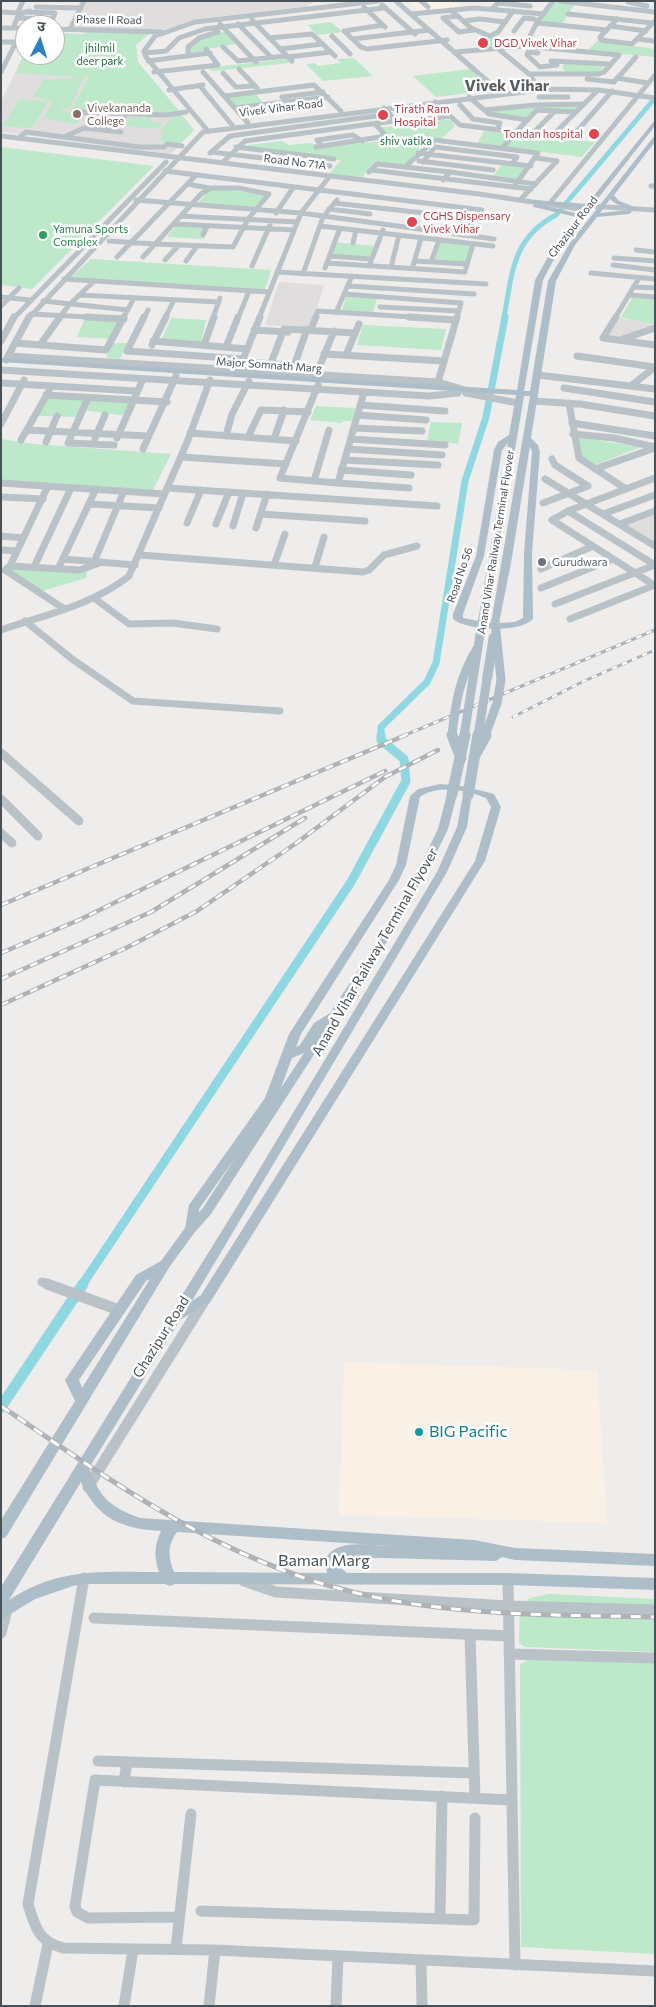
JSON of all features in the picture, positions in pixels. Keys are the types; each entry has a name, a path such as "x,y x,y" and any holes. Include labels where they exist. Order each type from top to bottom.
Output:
{"main road":[{"name":"Ghazipur Road","path":"512,437 539,280 559,243 655,122"},
{"name":"Ghazipur Road","path":"526,438 552,281 572,244 655,137"},
{"path":"610,195 617,202 634,212"},
{"path":"534,204 554,206 583,213 634,212"},
{"path":"572,210 583,213"},
{"name":"Major Somnath Marg","path":"3,365 49,360 238,372 470,391 520,392 534,397"},
{"name":"Major Somnath Marg","path":"3,365 59,371 317,388 470,391"},
{"path":"506,393 520,392 537,378"},
{"path":"516,414 531,415"},
{"name":"Road No 56","path":"512,437 501,444 498,450 480,556 458,614 458,619 465,623 512,626 524,624 528,619 528,552 536,452 534,445 526,438"},
{"name":"Anand Vihar Railway Terminal Flyover","path":"332,1015 364,968 423,870 443,829 461,758 512,437"},
{"name":"Anand Vihar Railway Terminal Flyover","path":"322,1074 442,872 462,827 495,622 507,563 526,438"},
{"name":"Anand Vihar Railway Terminal Flyover","path":"461,758 452,738 455,704 466,666 479,647"},
{"path":"173,1318 206,1298 480,861 496,807 490,796 458,789 434,787 422,790 415,796 401,865 394,880 295,1034 271,1099 193,1208 191,1229"},
{"path":"287,1056 304,1048 318,1026 332,1015"},
{"path":"1,1533 166,1263 238,1164 327,1029 332,1015"},
{"path":"322,1074 344,1080"},
{"name":"Ghazipur Road","path":"3,1608 82,1468 322,1074"},
{"path":"81,1400 72,1380 141,1278 166,1263"},
{"name":"Baman Marg","path":"82,1468 90,1493 112,1514 139,1524 172,1528 474,1546 515,1554 655,1560"},
{"path":"170,1580 161,1557 161,1548 162,1540 172,1528"},
{"path":"343,1578 332,1569 332,1560 338,1553 345,1551 476,1555 515,1554"},
{"name":"Baman Marg","path":"3,1608 47,1587 64,1581 84,1578 170,1580 235,1578 508,1579 655,1584"}],"street":[{"path":"23,1 18,12 23,13"},
{"path":"305,7 318,1"},
{"path":"204,130 139,58 138,51 141,44 161,32 213,18 329,4 378,1 424,43"},
{"path":"396,1 447,40 502,92"},
{"path":"421,1 428,7"},
{"path":"525,46 538,21 553,1"},
{"path":"560,1 655,12"},
{"path":"624,8 628,1 655,7"},
{"path":"21,15 36,7 41,2 83,4"},
{"path":"361,2 366,10 391,33"},
{"path":"453,2 460,9"},
{"path":"492,9 498,3 530,6 526,12"},
{"path":"36,7 83,4"},
{"path":"70,29 83,4"},
{"path":"246,14 329,4"},
{"path":"167,51 179,38 202,30 254,22 385,8 401,4"},
{"path":"413,14 468,8 544,14"},
{"path":"468,8 475,14 510,16"},
{"path":"451,10 474,30 480,33 495,34 513,11"},
{"path":"578,15 581,10 640,15 634,21"},
{"path":"351,11 356,16"},
{"path":"1,12 55,13 54,15"},
{"path":"246,14 288,58"},
{"path":"413,14 441,41 458,51 525,46 617,54 619,56 599,74 528,74"},
{"path":"568,14 654,22"},
{"path":"259,28 371,15"},
{"path":"458,16 443,18 459,32 474,30"},
{"path":"213,18 223,26 254,60"},
{"path":"514,31 524,18 570,26 625,28 646,31"},
{"path":"464,21 480,19 505,22"},
{"path":"617,19 601,36 631,44 654,22"},
{"path":"272,20 277,26"},
{"path":"356,23 377,20"},
{"path":"366,21 371,26"},
{"path":"1,34 3,28 13,28 15,23"},
{"path":"238,24 272,57"},
{"path":"382,25 345,29 347,34 365,49 447,40"},
{"path":"615,40 625,28"},
{"name":"Phase II Road","path":"65,29 161,32"},
{"path":"264,34 299,29"},
{"path":"202,30 211,34"},
{"path":"353,39 411,30 429,30"},
{"path":"188,53 193,42 211,34 227,31"},
{"path":"144,53 150,40 161,32"},
{"path":"280,32 286,36"},
{"path":"269,38 312,34 332,53"},
{"path":"347,34 332,36 350,54"},
{"path":"370,43 418,38"},
{"path":"638,38 654,40"},
{"path":"648,46 654,40"},
{"path":"237,43 255,41"},
{"path":"1,42 15,45"},
{"path":"377,42 383,48"},
{"path":"244,50 323,44"},
{"path":"1,47 15,45"},
{"path":"304,46 317,59"},
{"path":"1,72 15,47"},
{"path":"224,47 238,61 272,57 288,58 332,53 345,49"},
{"path":"496,47 528,74 538,89"},
{"path":"545,53 548,48"},
{"path":"144,53 167,51 188,53"},
{"path":"167,51 177,64"},
{"path":"148,60 208,51 218,65 151,73"},
{"path":"557,65 540,67 527,55 528,52 545,53 557,65 561,73"},
{"path":"144,53 186,112 204,130"},
{"path":"1,54 11,54"},
{"path":"566,62 567,55 607,58"},
{"path":"594,63 596,57"},
{"path":"550,73 555,78 614,82 634,59 616,59"},
{"path":"551,61 610,64"},
{"path":"255,86 238,88 224,72 240,70 255,86 260,92"},
{"path":"203,72 248,122"},
{"path":"554,206 638,94 655,75"},
{"path":"617,78 648,83"},
{"path":"169,90 213,84"},
{"path":"224,96 314,85 341,111"},
{"path":"200,86 232,125"},
{"path":"299,87 305,94"},
{"name":"Vivek Vihar Road","path":"204,130 248,122 538,89 583,87 651,96"},
{"path":"204,91 218,89"},
{"name":"Vivek Vihar Road","path":"204,130 538,89 598,90 638,94"},
{"path":"553,135 598,90"},
{"path":"519,91 534,105 535,112"},
{"path":"572,137 612,91"},
{"path":"275,104 269,98 323,92"},
{"path":"252,93 264,105"},
{"path":"489,94 504,108"},
{"path":"283,96 281,98 286,102"},
{"path":"591,96 606,99"},
{"path":"235,108 328,97"},
{"path":"469,97 489,114 527,120"},
{"path":"545,104 539,97 568,97 569,103"},
{"path":"254,106 260,112 313,106 308,100"},
{"path":"435,102 460,125 516,132"},
{"path":"476,103 460,105 475,119 510,123 514,118"},
{"path":"484,110 545,104 584,104"},
{"path":"222,163 236,147 245,141 386,124 395,120 384,108"},
{"path":"532,134 555,111"},
{"path":"76,112 167,115 186,112"},
{"path":"535,112 551,115"},
{"path":"502,148 535,112 575,112"},
{"path":"102,129 107,124 122,121 126,114"},
{"path":"330,166 210,153 228,137 390,114"},
{"path":"413,121 450,116"},
{"path":"227,119 243,117"},
{"path":"378,117 386,124"},
{"path":"297,120 313,133"},
{"path":"497,130 500,123"},
{"path":"324,124 330,131"},
{"path":"319,147 386,136 376,125"},
{"path":"522,125 539,128"},
{"path":"64,137 72,129 84,127 121,132"},
{"path":"286,129 292,135"},
{"path":"559,129 577,132"},
{"path":"143,449 147,436 167,402 176,378 143,379 59,371 28,372 3,365 31,314 140,200 165,171 182,146 204,130"},
{"path":"1,342 4,332 15,316 30,300 129,199 204,130"},
{"path":"19,138 26,132 139,146 164,147 168,144 182,146"},
{"name":"Road No 71A","path":"1,136 328,178 362,180 434,189 520,200 534,204"},
{"name":"Road No 71A","path":"1,140 173,159 534,204"},
{"path":"406,166 418,153 435,140 538,153 537,158 514,187"},
{"path":"236,147 334,159"},
{"path":"423,162 435,147 517,157 512,164 531,166"},
{"path":"250,156 256,149"},
{"path":"418,153 429,154"},
{"path":"315,164 321,157"},
{"path":"520,200 556,161 537,158"},
{"path":"411,160 493,170"},
{"path":"284,171 293,162"},
{"path":"362,180 380,164 536,184"},
{"path":"371,170 531,189"},
{"path":"165,171 482,210 463,235"},
{"path":"434,189 450,172"},
{"path":"117,257 196,175"},
{"path":"466,181 471,175"},
{"path":"328,178 301,213 238,372 317,373 438,382 470,391"},
{"path":"187,184 266,193"},
{"path":"108,241 233,247 255,209 268,196 266,193 272,185"},
{"path":"143,257 180,215 209,188"},
{"path":"252,266 277,210 293,188"},
{"path":"396,200 404,188"},
{"path":"303,274 323,217 341,193"},
{"path":"129,199 169,204 277,210 494,239"},
{"path":"334,202 451,216"},
{"path":"364,222 375,207"},
{"path":"441,232 458,207"},
{"path":"329,209 370,214"},
{"path":"583,213 655,210"},
{"path":"160,212 168,213"},
{"path":"634,212 655,215"},
{"path":"413,229 424,213"},
{"path":"180,215 297,222"},
{"path":"174,224 294,230"},
{"path":"203,235 207,226"},
{"path":"320,226 493,246"},
{"path":"369,266 380,233 386,226"},
{"path":"323,275 340,228"},
{"path":"353,243 356,230"},
{"path":"391,268 399,235"},
{"path":"412,269 421,238"},
{"path":"431,262 439,240"},
{"path":"462,282 472,244"},
{"path":"166,260 178,245"},
{"path":"186,261 197,246"},
{"path":"636,250 655,252"},
{"path":"329,256 371,259"},
{"path":"614,258 655,262"},
{"path":"415,261 467,264"},
{"path":"327,264 465,272"},
{"path":"613,265 655,270"},
{"path":"58,272 70,273"},
{"path":"277,272 486,284"},
{"path":"591,273 655,279"},
{"path":"336,313 352,276"},
{"path":"639,278 603,338 653,344"},
{"path":"64,279 269,292"},
{"path":"40,345 69,305 94,281"},
{"path":"349,286 474,294"},
{"path":"633,287 655,288"},
{"path":"1,306 19,288"},
{"path":"204,345 218,302 224,290"},
{"path":"226,347 249,291"},
{"path":"344,294 456,301 461,303 438,382"},
{"path":"80,295 218,302"},
{"path":"629,295 655,297"},
{"path":"1,297 30,300"},
{"path":"15,343 106,350 134,298"},
{"path":"43,300 69,305 128,310"},
{"path":"149,352 174,300"},
{"path":"380,307 459,311"},
{"path":"148,310 127,350 295,365"},
{"path":"292,372 318,311 456,320"},
{"path":"31,314 124,319"},
{"path":"346,355 359,324"},
{"path":"620,340 655,328"},
{"path":"254,330 355,333"},
{"path":"317,373 334,331"},
{"path":"271,363 282,332"},
{"path":"154,341 247,349"},
{"path":"324,354 444,361"},
{"path":"578,356 655,367"},
{"path":"627,373 633,364"},
{"path":"632,385 655,367"},
{"path":"21,440 59,371"},
{"path":"1,424 28,372"},
{"path":"537,378 632,385 655,389"},
{"path":"88,398 68,443 113,447 132,400 143,379"},
{"path":"1,630 94,598 120,585 140,555 210,381"},
{"path":"1,383 136,391"},
{"path":"226,436 232,414 248,383"},
{"path":"409,488 280,478 317,388 439,396 470,391"},
{"path":"564,388 655,402"},
{"path":"338,483 364,392"},
{"path":"46,395 167,402"},
{"path":"534,397 655,416"},
{"path":"569,403 573,434 579,458 626,488"},
{"path":"360,405 445,411"},
{"path":"248,437 258,411 265,409 308,412"},
{"path":"274,439 284,410"},
{"path":"93,444 105,415"},
{"path":"357,415 426,420"},
{"path":"46,442 57,416"},
{"path":"572,423 655,436"},
{"path":"354,428 422,432"},
{"path":"27,430 119,433 147,436"},
{"path":"314,481 329,430"},
{"path":"190,433 296,441"},
{"path":"573,434 614,438 655,448"},
{"path":"350,439 445,445"},
{"path":"595,469 655,448"},
{"path":"348,449 442,454"},
{"path":"180,457 286,464"},
{"path":"543,503 588,485 555,465 552,459"},
{"path":"345,460 438,465"},
{"path":"341,470 411,475"},
{"path":"545,478 655,546"},
{"path":"654,585 552,520 554,517 568,511 655,478"},
{"path":"1,483 124,491 202,490 437,506"},
{"path":"48,486 6,572 63,608"},
{"path":"34,567 71,488"},
{"path":"58,569 96,489"},
{"path":"187,523 202,490"},
{"path":"10,566 80,570 98,562 124,491"},
{"path":"216,524 229,492"},
{"path":"233,526 243,493"},
{"path":"256,528 267,494"},
{"path":"603,514 655,495"},
{"path":"1,497 42,499"},
{"path":"90,504 159,508"},
{"path":"568,511 655,565"},
{"path":"620,524 655,511"},
{"path":"261,514 364,521"},
{"path":"274,565 285,534"},
{"path":"1,536 23,538"},
{"path":"315,568 324,537"},
{"path":"140,555 364,572 369,570 375,560 381,556 418,546"},
{"path":"541,569 593,546"},
{"path":"1,550 17,551"},
{"path":"63,559 135,565"},
{"path":"542,588 614,559"},
{"path":"555,604 655,565"},
{"path":"570,619 654,585"},
{"path":"94,598 129,624 173,624 217,629"},
{"path":"25,621 72,659 133,701 221,709 280,711"},
{"path":"1,753 79,821"},
{"path":"1,799 38,836"},
{"path":"2,834 12,844"},
{"path":"42,1282 119,1311"},
{"path":"88,1487 102,1460 206,1298"},
{"path":"84,1578 28,1904 35,1926 48,1944 63,1948 216,1950 655,1971"},
{"path":"235,1578 276,1592 508,1606 655,1610"},
{"path":"508,1579 515,1965"},
{"path":"1,1634 3,1608"},
{"path":"94,1618 509,1636"},
{"path":"470,1634 474,1798"},
{"path":"509,1654 655,1658"},
{"path":"98,1761 474,1773"},
{"path":"124,1782 127,1762"},
{"path":"179,1917 88,1918 77,1912 75,1906 95,1780 511,1800"},
{"path":"440,1919 442,1796"},
{"path":"176,1949 191,1814"},
{"path":"201,1911 474,1920 475,1818"},
{"path":"35,2006 48,1944"},
{"path":"124,2006 133,1950"},
{"path":"209,2006 216,1950"},
{"path":"336,2006 338,1957"},
{"path":"421,1960 422,2006"}],"shaded area":[{"path":"85,1 316,1 305,7 205,18 159,31 72,28"},
{"path":"409,1 455,1 462,8 420,12"},
{"name":"Vivekananda College","path":"15,73 88,76 72,110 180,112 194,130 171,154 1,132 1,101"},
{"path":"279,282 324,285 311,328 265,325"},
{"path":"620,318 654,326 618,338 608,336"},
{"path":"655,515 655,542 627,525"},
{"path":"344,1362 597,1370 607,1523 339,1515"}],"green space":[{"path":"555,2 575,4 562,24 537,22"},
{"path":"331,22 343,32 317,35 308,25"},
{"name":"jhilmil deer park","path":"86,31 150,33 136,45 138,62 180,112 167,114 71,111 88,77 84,76 70,109 61,108 64,101 60,109 71,113 70,116 80,119 76,124 43,118 53,102 48,101 32,128 2,126 19,100 47,101 38,97 32,99 44,78 47,80 83,77 15,73 19,65 65,65 65,33 84,34"},
{"path":"225,32 236,44 207,49 210,53 190,55 190,44 209,34"},
{"path":"490,36 527,40 525,46 486,47 485,41"},
{"path":"597,41 655,49 655,57 587,51"},
{"path":"354,58 373,76 323,81 306,64 314,63 318,66 341,63 337,59"},
{"path":"287,59 290,63 213,71 206,68"},
{"path":"564,64 606,65 598,73 565,72 562,66"},
{"path":"470,69 494,90 436,97 413,76"},
{"path":"255,93 264,104 237,107 227,96"},
{"path":"582,105 571,114 541,110 530,119 487,112 535,106"},
{"path":"181,114 194,130 180,144 159,141 163,137 160,136 163,133 160,132 168,121 173,119 173,115"},
{"path":"154,116 149,121 162,123 158,129 113,125 127,122 131,117 146,118"},
{"name":"shiv vatika","path":"451,119 455,126 442,138 429,137 406,165 375,162 362,177 329,174 341,160 244,149 249,145 282,141 289,145 311,143 324,147 390,140 378,128"},
{"path":"485,129 595,142 582,157 477,144"},
{"name":"Yamuna Sports Complex","path":"1,147 154,166 32,289 1,285"},
{"path":"503,163 528,166 519,179 493,176"},
{"path":"212,188 267,195 251,210 197,204"},
{"path":"176,226 210,228 203,239 167,237"},
{"path":"439,240 473,244 467,264 431,262"},
{"path":"334,242 376,246 371,259 329,256"},
{"path":"91,259 271,270 265,290 71,277"},
{"path":"346,296 377,298 373,313 342,311"},
{"path":"632,298 655,299 655,325 621,317"},
{"path":"171,318 206,320 201,343 161,341"},
{"path":"84,320 119,321 111,339 77,337"},
{"path":"363,325 446,329 441,350 357,345"},
{"path":"113,343 127,343 120,359 106,358"},
{"path":"48,396 135,401 128,416 82,410 78,417 37,416"},
{"path":"316,406 355,408 352,421 343,421 342,423 310,420"},
{"path":"431,422 462,423 458,444 427,441"},
{"path":"578,437 641,447 590,467 579,460"},
{"path":"1,439 35,444 171,454 152,492 1,481"},
{"path":"1,568 87,572 86,578 39,592"},
{"path":"549,1594 655,1599 655,1652 525,1647 519,1643 520,1605 530,1598"},
{"path":"537,1656 655,1660 655,1954 521,1947 520,1664"}],"waterway":[{"path":"504,318 512,272 522,246 541,224 556,215 655,98"},
{"path":"82,1285 351,882 406,781 404,759 381,740 381,727 427,682 436,663 465,481 486,417 505,317"},
{"path":"1,1407 83,1284"}],"railway":[{"path":"403,736 655,630"},
{"path":"513,717 584,681 655,650"},
{"path":"1,905 406,735"},
{"path":"1,1005 128,947 197,911 295,844 385,777 438,750"},
{"path":"1,953 79,920 385,771"},
{"path":"1,979 151,912 305,818"},
{"path":"1,1406 90,1467 180,1522 227,1546 275,1567 326,1585 379,1598 448,1608 517,1614 655,1617"}],"place":[{"name":"DGD Vivek Vihar","path":"483,43"},
{"name":"Vivekananda College","path":"77,114"},
{"name":"Tirath Ram Hospital","path":"383,115"},
{"name":"Tondan hospital","path":"594,134"},
{"name":"CGHS Dispensary Vivek Vihar","path":"412,222"},
{"name":"Yamuna Sports Complex","path":"43,235"},
{"name":"Gurudwara","path":"542,562"},
{"name":"BIG Pacific","path":"419,1432"}],"district":[{"name":"Vivek Vihar","path":"507,86"}]}
